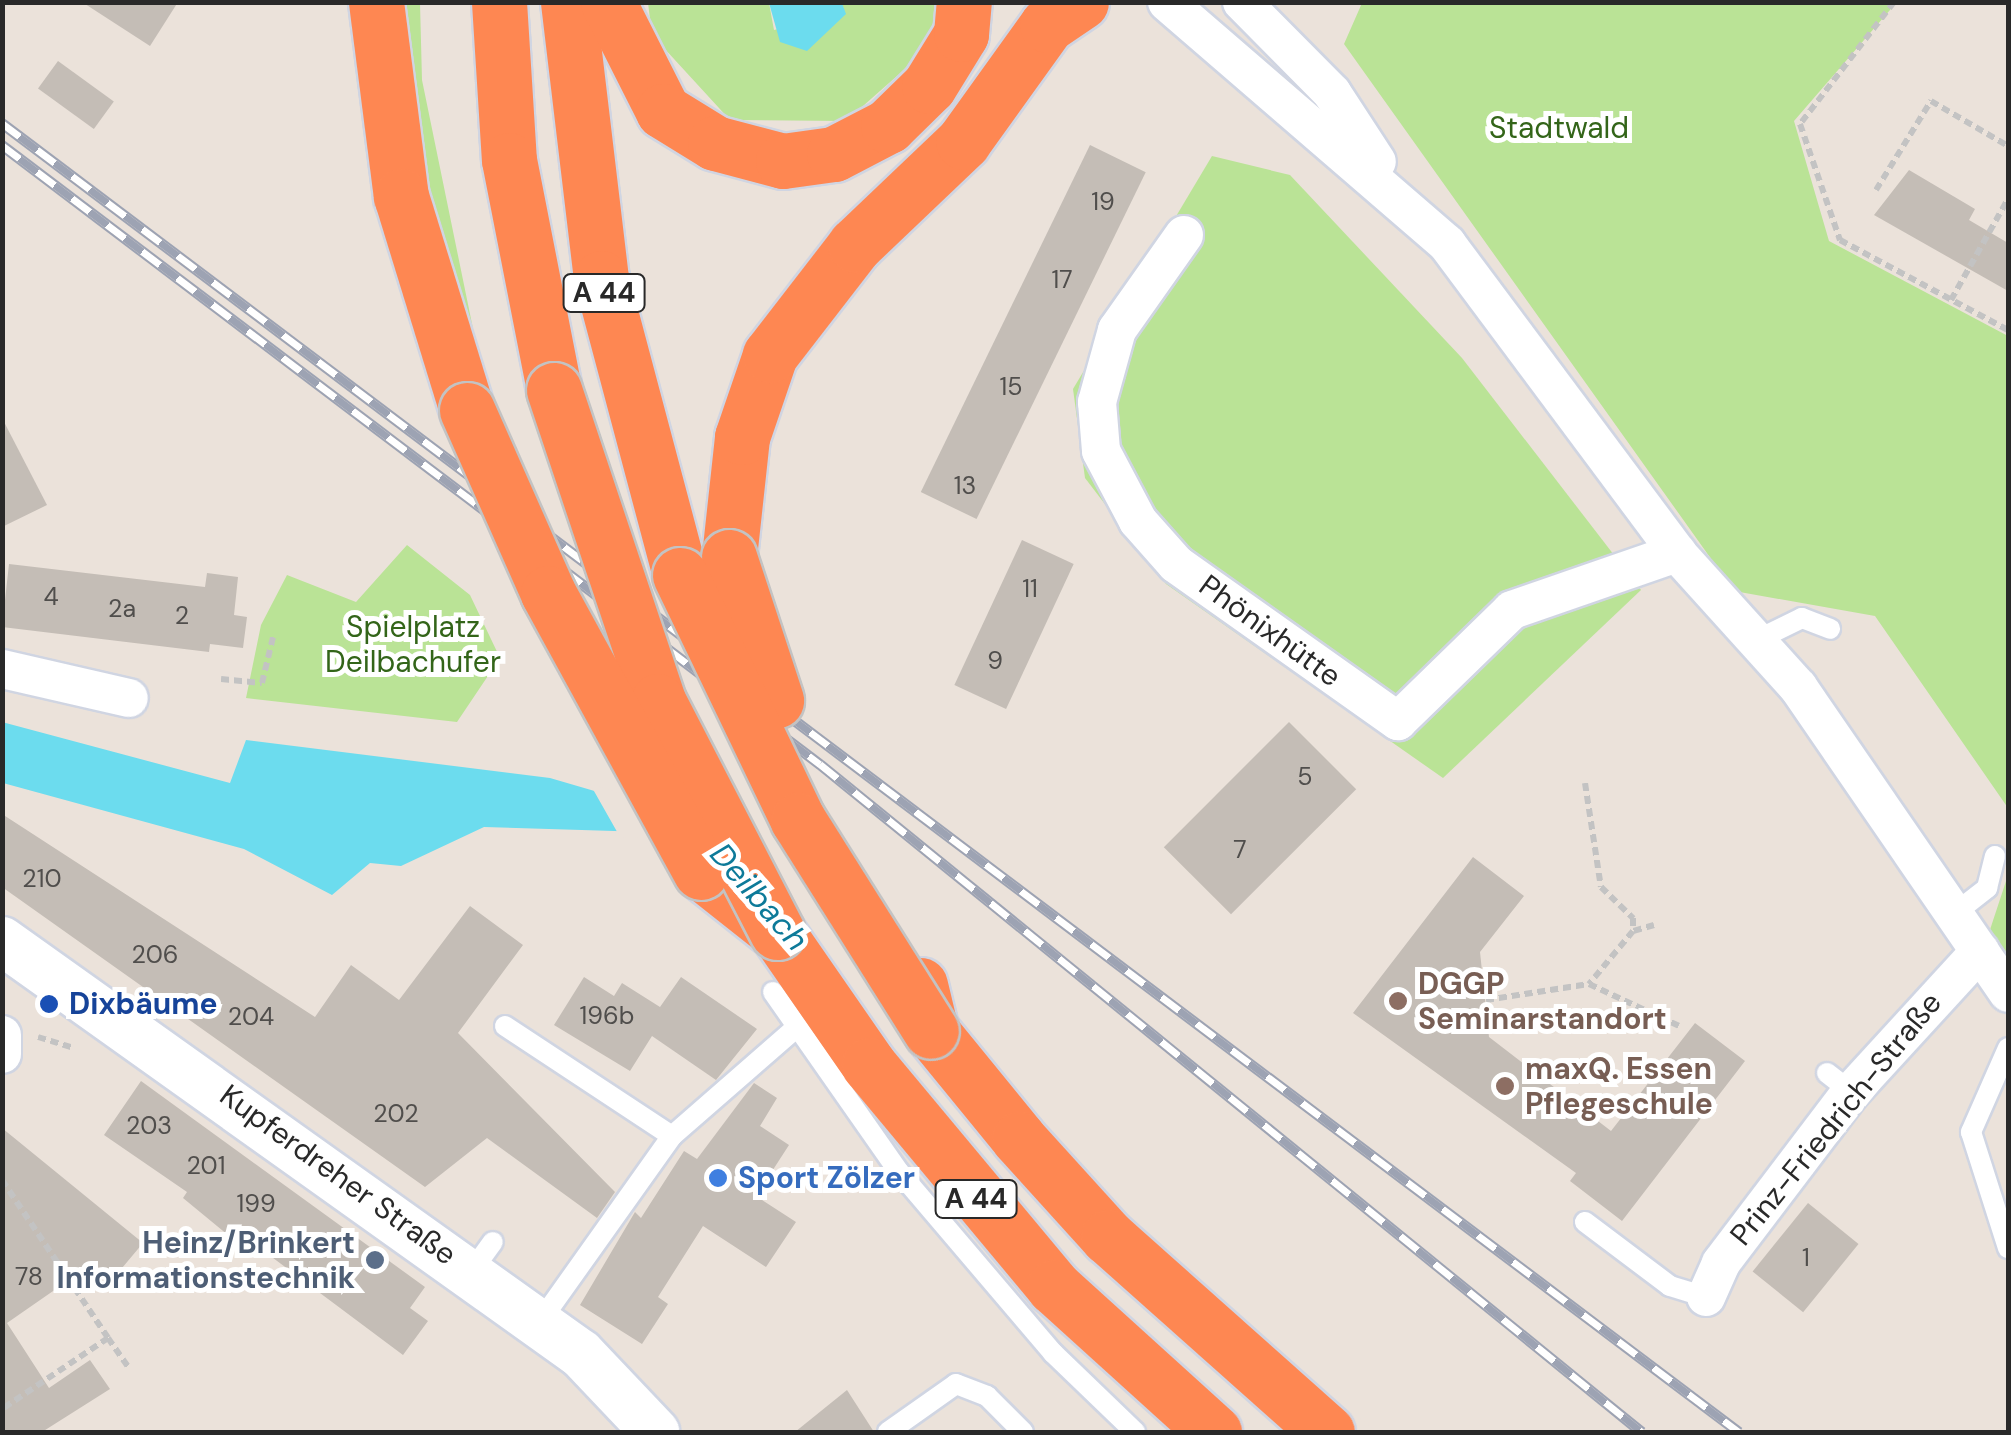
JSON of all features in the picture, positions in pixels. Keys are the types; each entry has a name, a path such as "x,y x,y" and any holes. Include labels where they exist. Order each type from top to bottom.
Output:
{"highway":[{"path":"376,2 401,196 467,410 548,593 655,795 701,872 776,932"},
{"name":"A 44","path":"498,2 509,160 554,390 658,701 776,932 962,1183 1054,1287 1214,1432"},
{"name":"A 44","path":"568,2 601,278 704,566 748,636 789,731 911,948 931,1031 1108,1237 1327,1432"},
{"path":"608,2 664,111 715,143 783,161 834,154 888,126 930,86 961,34 964,2"},
{"path":"1016,60 1031,2"},
{"path":"704,566 770,355 855,245 962,142 1016,60 1081,2"}],"street":[{"path":"1167,2 1398,193 1447,244 1677,553 1757,640 1959,910 1980,952 2008,992"},
{"path":"1242,2 1332,93 1398,193"},
{"name":"Phönixhütte","path":"1184,235 1117,330 1097,402 1101,451 1138,522 1176,564 1398,722 1512,610 1677,553"},
{"path":"2,669 129,698"},
{"name":"Kupferdreher Straße","path":"2,941 482,1257 539,1324 655,1432"},
{"name":"Prinz-Friedrich-Straße","path":"1706,1297 1721,1263 1839,1082 1980,952"}],"lane":[{"path":"1757,640 1802,618 1830,629"},
{"path":"1959,910 1988,888 1995,856"},
{"path":"773,992 899,1172 1053,1354 1135,1432"},
{"path":"505,1026 672,1136"},
{"path":"539,1324 672,1136 797,1027"},
{"path":"2008,1048 1971,1132 2008,1248"},
{"path":"1586,1222 1670,1286 1706,1297"},
{"path":"888,1432 956,1384 987,1396 1024,1432"}],"path":[{"path":"1894,2 1800,124 1840,240 2008,330"},
{"path":"1876,190 1930,101 2008,146"},
{"path":"1951,300 2008,199"},
{"path":"222,679 262,683 274,634"},
{"path":"1585,784 1601,887 1634,918 1632,931 1589,984"},
{"path":"1632,931 1654,925"},
{"path":"1486,1000 1589,984 1679,1026"},
{"path":"13,1041 80,1050"},
{"path":"2,1180 128,1367"},
{"path":"2,1409 108,1338"}],"green space":[{"path":"392,3 420,3 422,80 486,392 420,190"},
{"path":"648,3 769,3 774,30 845,14 842,3 944,3 914,61 846,121 730,120 652,35"},
{"name":"Stadtwald","path":"1362,3 1896,3 1794,121 1829,241 2008,336 2008,808 1875,616 1734,591 1344,44"},
{"path":"1212,156 1290,175 1462,358 1641,590 1443,778 1166,584 1085,478 1073,389"},
{"name":"Spielplatz Deilbachufer","path":"407,545 470,595 500,658 457,722 246,698 261,625 287,575 356,602"},
{"path":"2008,875 2008,988 1983,951"}],"water":[{"path":"769,3 842,3 846,14 807,51 780,42"},
{"path":"2,722 230,783 246,740 550,778 745,835 484,827 401,866 370,863 332,895 244,849 3,783"}],"pier":[{"path":"590,784 748,832 1059,1196 1378,1432 1259,1432 1027,1228 868,1037 641,838 620,837"}],"building":[{"path":"82,2 178,2 150,46"},
{"path":"58,61 114,102 94,129 38,89"},
{"path":"1090,145 1146,172 977,519 921,492"},
{"path":"1909,170 1975,209 1969,220 2008,243 2008,291 1874,215"},
{"path":"2,418 47,505 2,527"},
{"path":"1022,540 1074,564 1006,709 954,685"},
{"path":"9,564 205,587 207,573 238,577 234,615 247,617 243,648 210,644 209,652 2,627"},
{"path":"1289,722 1356,789 1231,914 1164,847"},
{"path":"2,814 315,1017 351,965 399,1000 470,906 523,945 458,1033 615,1192 597,1218 487,1138 425,1187 2,887"},
{"path":"1473,857 1524,896 1480,952 1489,1037 1611,1131 1695,1023 1745,1061 1622,1221 1570,1181 1576,1173 1353,1013"},
{"path":"584,977 614,996 622,983 660,1007 681,977 757,1029 716,1080 652,1036 630,1071 554,1025"},
{"path":"141,1081 425,1287 410,1308 428,1321 403,1355 245,1237 234,1240 183,1198 187,1192 104,1135"},
{"name":"Sport Zölzer","path":"754,1083 777,1098 760,1126 789,1145 756,1196 796,1222 766,1267 703,1226 658,1297 668,1304 642,1344 580,1305 635,1212 641,1218 684,1151 697,1159"},
{"path":"2,1128 143,1243 112,1280 92,1264 7,1323 49,1388 90,1360 110,1389 42,1432 2,1432"},
{"path":"1808,1203 1859,1244 1803,1312 1753,1271"},
{"path":"847,1390 874,1432 795,1432"}],"railway":[{"path":"2,123 1739,1432"},
{"path":"2,145 820,764 1642,1432"}],"place":[{"name":"DGGP Seminarstandort","path":"1398,1001"},
{"name":"Dixbäume","path":"49,1004"},
{"name":"maxQ. Essen Pflegeschule","path":"1505,1086"},
{"name":"Sport Zölzer","path":"718,1178"},
{"name":"Heinz/Brinkert Informationstechnik","path":"375,1260"}],"water label":[{"name":"Deilbach","path":"759,897"}]}
